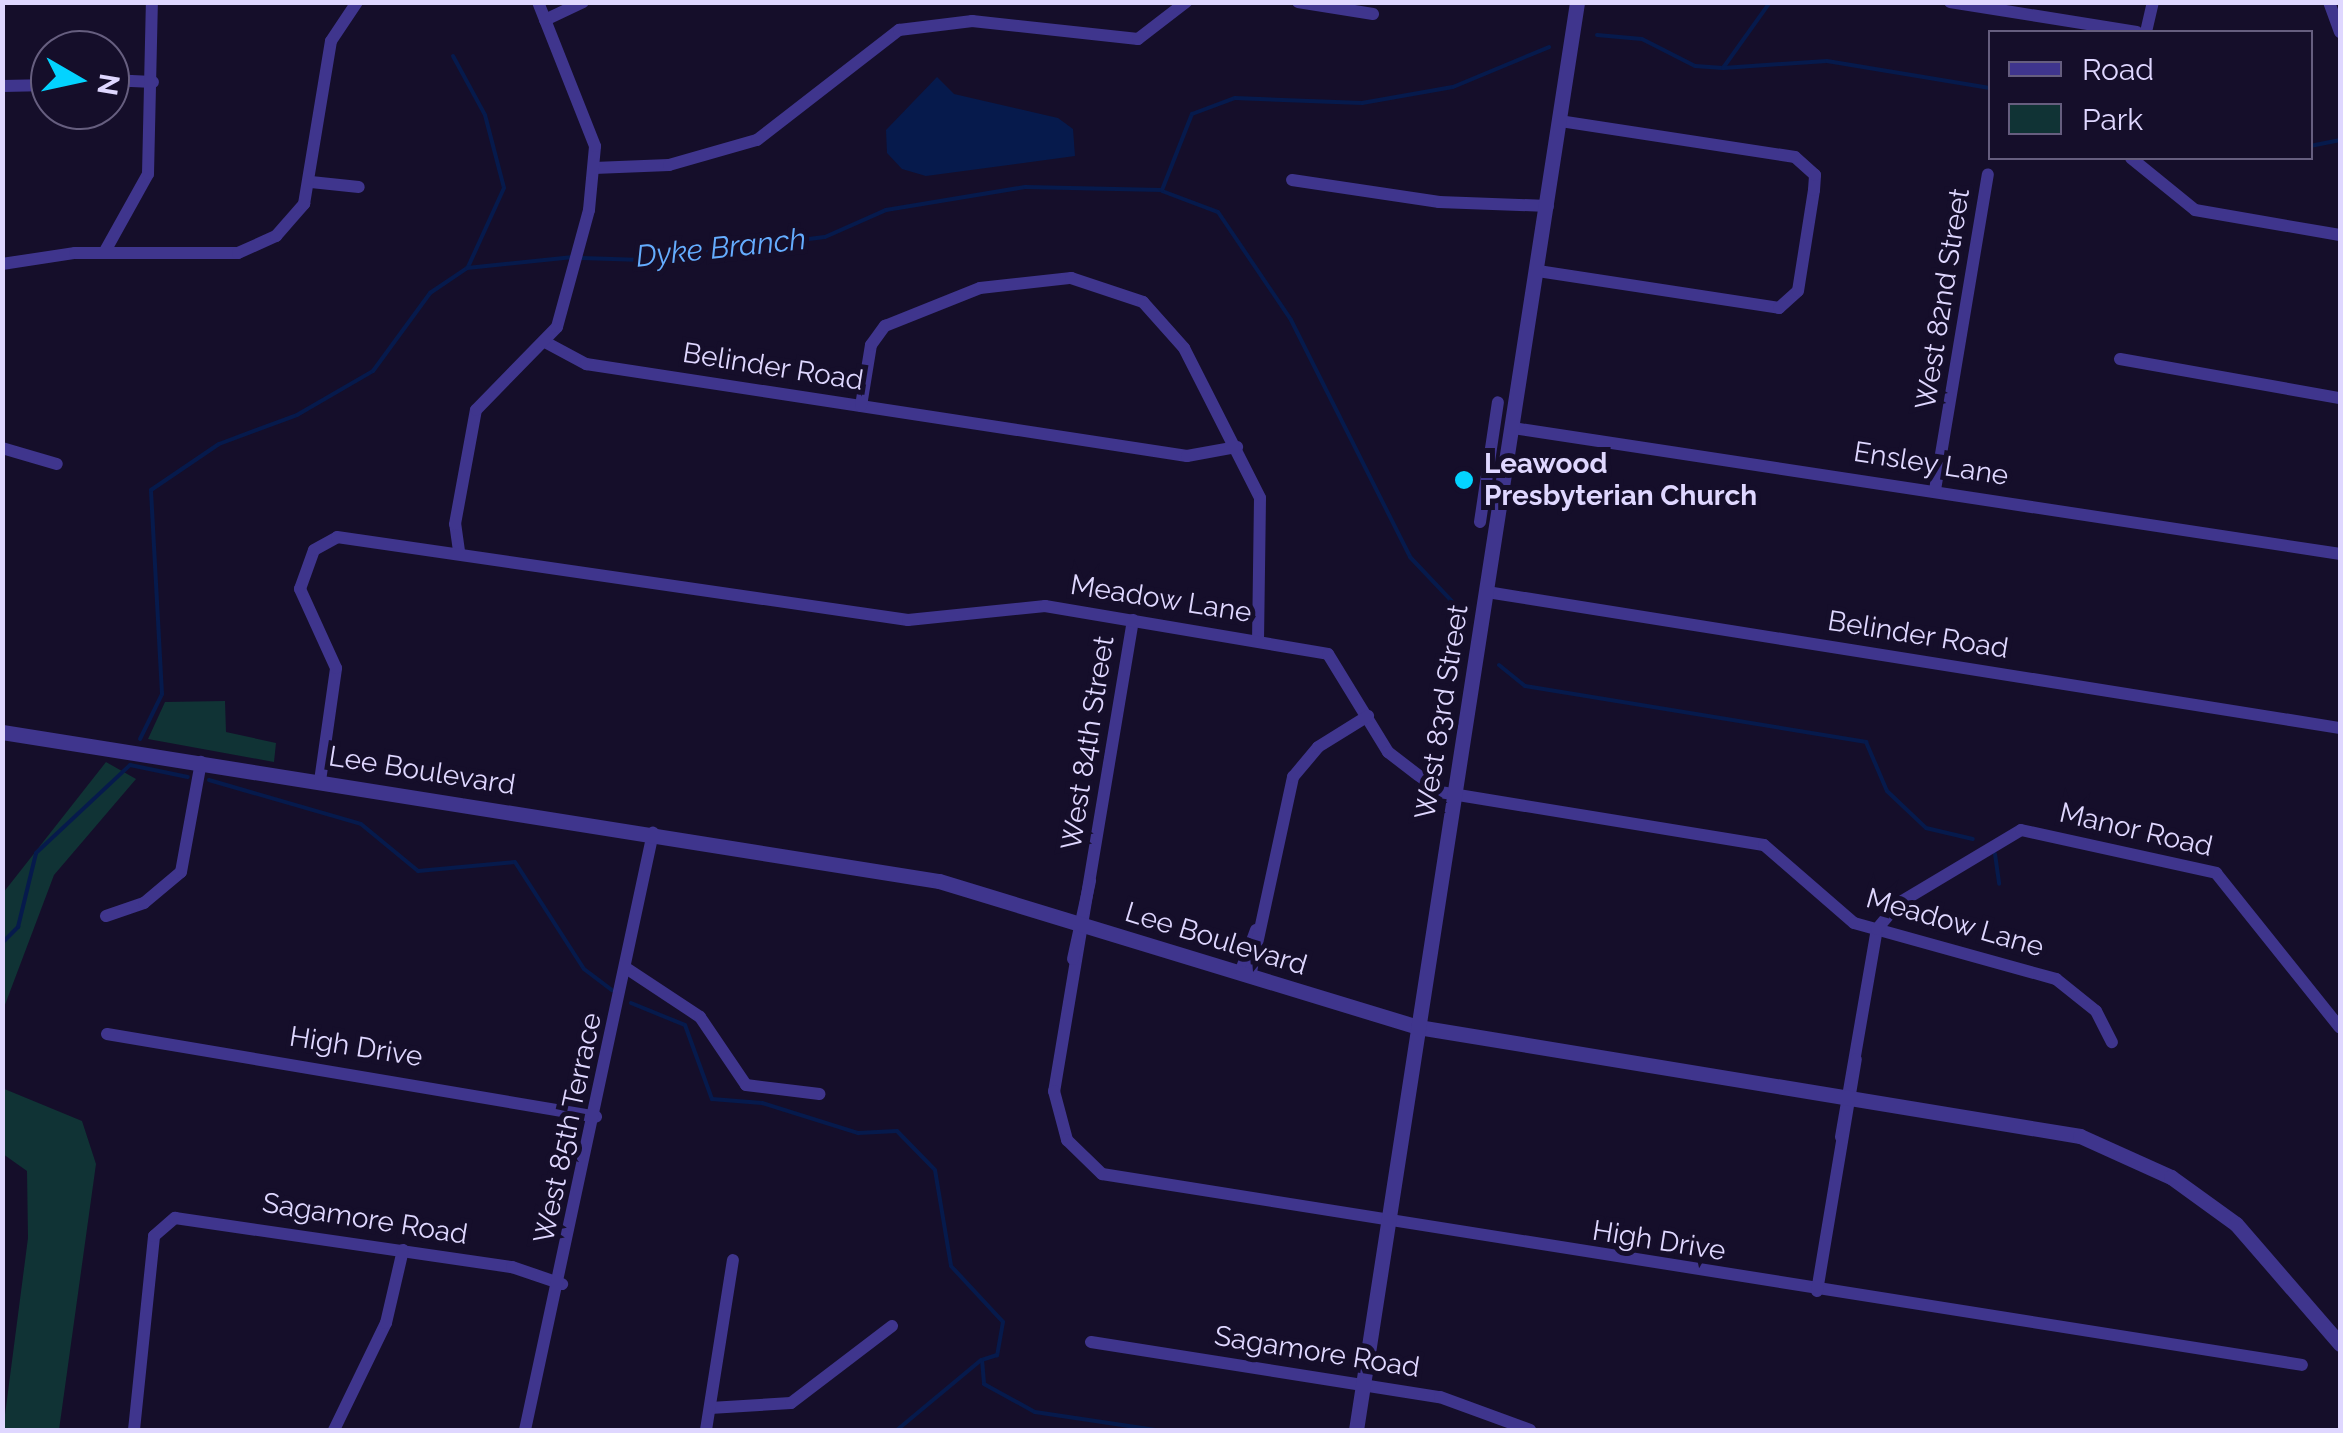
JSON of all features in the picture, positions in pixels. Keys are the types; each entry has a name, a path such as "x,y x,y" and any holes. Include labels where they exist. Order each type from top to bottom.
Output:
{"street":[{"path":"104,253 148,174 152,2"},
{"path":"2,264 104,253 238,253 284,229 311,182 331,42 357,2"},
{"path":"459,552 455,524 476,410 545,342 570,284 594,168 596,146 538,2"},
{"path":"545,20 583,2"},
{"path":"594,168 669,165 758,140 898,30 972,21 1138,39 1186,2"},
{"path":"1298,2 1373,14"},
{"name":"West 83rd Street","path":"1356,1430 1578,2"},
{"path":"2147,30 2154,2"},
{"path":"2329,2 2340,32"},
{"path":"1953,3 2124,30"},
{"path":"130,81 153,82"},
{"path":"2,86 30,85"},
{"path":"1538,272 1779,308 1798,291 1812,207 1815,175 1795,157 1561,121"},
{"path":"2133,160 2195,210 2340,235"},
{"name":"West 82nd Street","path":"1935,490 1988,174"},
{"path":"1292,180 1439,202 1548,206"},
{"path":"311,182 359,188"},
{"path":"862,406 871,345 885,326 1003,282 1071,278 1117,289 1162,319 1237,447 1264,519 1258,639"},
{"name":"Belinder Road","path":"545,342 586,364 1187,456 1237,447"},
{"path":"2120,358 2340,398"},
{"path":"1480,522 1498,402"},
{"name":"Ensley Lane","path":"1513,428 2340,554"},
{"path":"2,448 57,464"},
{"name":"Meadow Lane","path":"320,780 336,668 303,602 306,561 326,541 353,536 908,620 1032,606 1133,620 1328,654 1400,766 1454,795 1764,844 1854,923 2056,979 2096,1011 2112,1042"},
{"name":"Belinder Road","path":"1487,592 2340,728"},
{"name":"West 84th Street","path":"1054,1100 1133,620"},
{"path":"1245,974 1293,776 1318,748 1368,716"},
{"name":"Lee Boulevard","path":"2,732 939,880 1418,1027 2042,1126 2145,1164 2236,1224 2340,1342"},
{"path":"106,916 144,903 181,872 202,762"},
{"name":"Manor Road","path":"1878,928 1899,903 2020,830 2184,861 2235,887 2340,1028"},
{"name":"West 85th Terrace","path":"525,1430 562,1284 653,833"},
{"path":"1817,1290 1854,1051 1878,928"},
{"path":"626,968 700,1018 746,1085 819,1094"},
{"name":"High Drive","path":"106,1034 596,1117"},
{"name":"High Drive","path":"1054,1100 1073,1148 1118,1181 2302,1366"},
{"name":"Sagamore Road","path":"134,1430 161,1226 186,1218 403,1250 562,1284"},
{"path":"334,1430 386,1323 403,1250"},
{"path":"706,1430 733,1260"},
{"path":"710,1408 792,1403 892,1326"},
{"name":"Sagamore Road","path":"1091,1342 1458,1402 1530,1430"}],"green space":[{"path":"225,701 226,732 276,743 274,762 148,739 165,702"},
{"path":"106,762 136,779 54,875 3,1010 3,893"},
{"path":"2,1088 82,1121 96,1164 59,1430 3,1430 28,1238 27,1171 3,1154"}],"water":[{"path":"937,77 954,94 1058,118 1073,129 1075,156 926,176 902,169 887,153 886,130"}],"waterway":[{"path":"1597,35 1642,39 1695,66 1723,68 1770,2"},
{"name":"Dyke Branch","path":"582,258 643,260 825,237 886,210 1025,187 1162,190 1192,114 1235,98 1362,103 1453,87 1549,47"},
{"path":"453,56 485,115 504,188 468,267"},
{"path":"1723,68 1827,61 1988,88"},
{"path":"2313,145 2340,140"},
{"path":"1162,191 1218,212 1291,320 1410,557 1465,615"},
{"name":"Dyke Branch","path":"140,739 162,694 151,490 219,444 297,415 373,371 430,293 467,268 573,257"},
{"path":"1499,665 1525,686 1866,742 1887,791 1926,828 1973,839"},
{"name":"Dyke Branch","path":"2,943 18,927 36,853 130,765 188,777"},
{"path":"209,780 361,824 418,871 515,862 584,969 612,990"},
{"path":"1995,854 1999,884"},
{"path":"631,1003 685,1025 712,1099 762,1103 858,1133 897,1131 935,1170 951,1266 1003,1322 997,1355 982,1360 984,1384 1035,1412 1156,1430"},
{"path":"897,1430 981,1360"}],"place":[{"name":"Leawood Presbyterian Church","path":"1464,480"}]}
